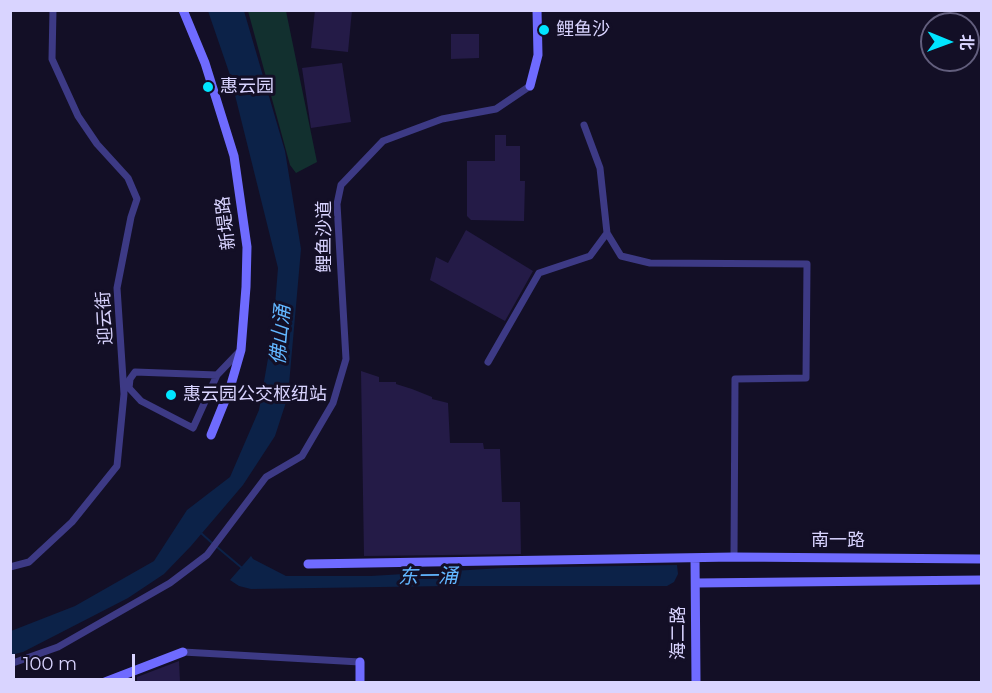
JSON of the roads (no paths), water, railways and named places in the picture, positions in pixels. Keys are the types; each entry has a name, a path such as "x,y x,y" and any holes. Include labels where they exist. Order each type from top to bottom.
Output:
{"main road":[{"name":"新堤路","path":"183,10 205,63 234,156 247,248 241,350 230,388 211,435"},
{"path":"530,86 538,55 537,10"},
{"name":"南一路","path":"308,564 734,557 981,559"},
{"name":"海二路","path":"695,558 696,682"},
{"path":"696,583 981,580"},
{"path":"105,682 183,652"},
{"path":"360,662 360,682"}],"street":[{"name":"迎云街","path":"10,567 29,562 72,522 117,466 124,394 117,288 131,217 137,199 128,178 97,144 78,116 52,59 53,10"},
{"name":"鲤鱼沙道","path":"10,664 58,647 170,583 207,555 266,477 302,456 333,403 346,359 337,204 341,185 383,141 442,119 496,109 530,86"},
{"path":"584,125 600,168 607,233 621,256 650,263 807,264 806,378 735,379 734,557"},
{"path":"488,362 539,273 590,256 607,233"},
{"path":"217,375 135,372 130,379 129,388 141,401 193,428 217,375 241,350"},
{"path":"183,652 360,662"}],"water":[{"name":"佛山涌","path":"208,11 244,11 285,151 301,249 288,396 275,436 243,485 164,574 128,598 23,652 11,655 11,631 75,606 154,561 187,510 230,477 259,410 273,330 278,268 230,75"},
{"path":"251,556 286,576 371,576 502,568 677,565 678,574 674,582 667,586 251,589 239,586 230,580"}],"waterway":[{"name":"东一涌","path":"201,533 212,543"},
{"name":"东一涌","path":"217,547 242,568"}],"place":[{"name":"鲤鱼沙","path":"544,30"},
{"name":"惠云园","path":"208,87"},
{"name":"惠云园公交枢纽站","path":"171,395"}]}
